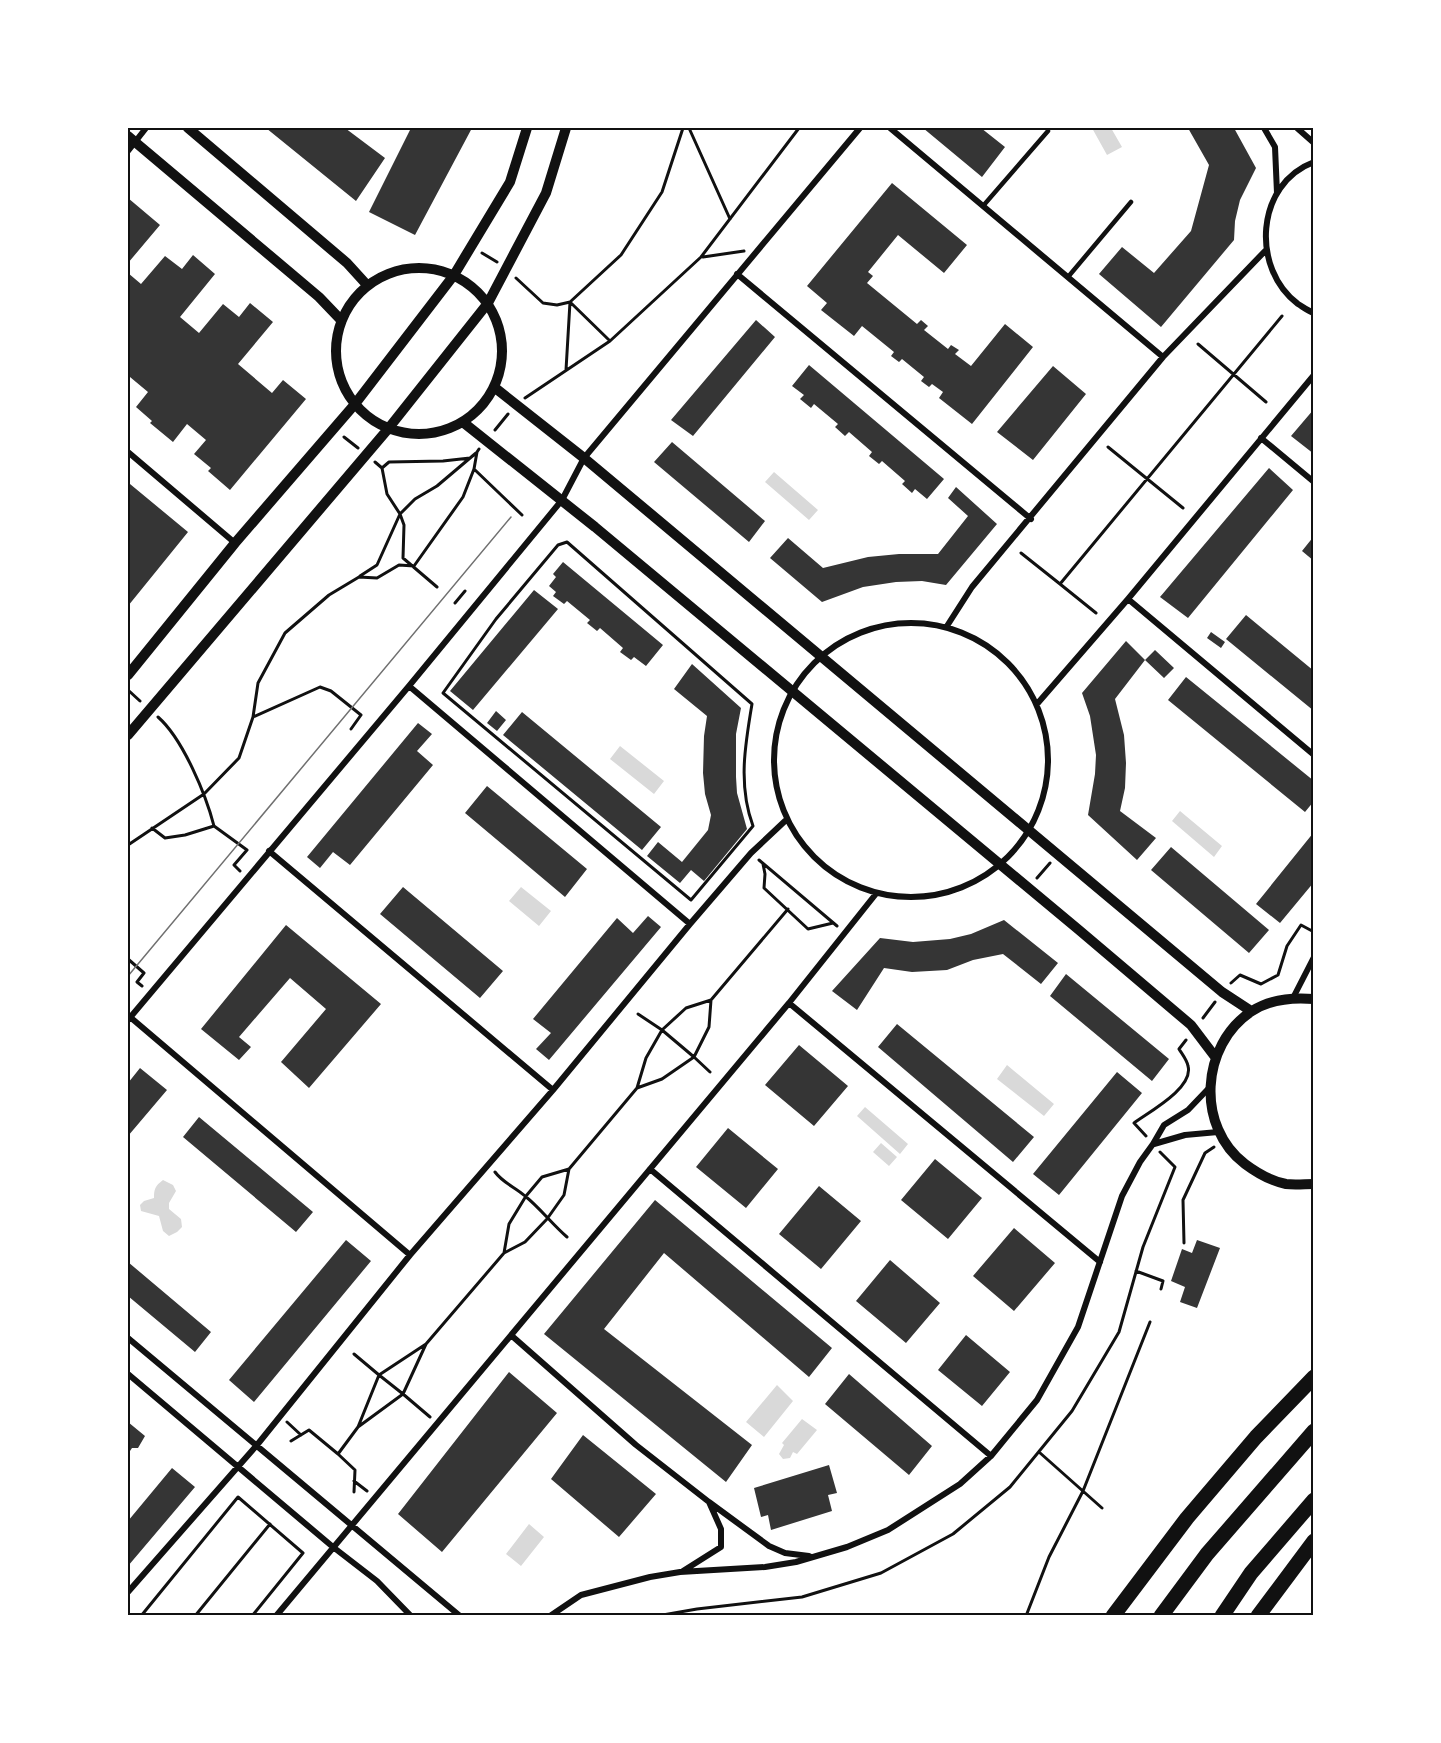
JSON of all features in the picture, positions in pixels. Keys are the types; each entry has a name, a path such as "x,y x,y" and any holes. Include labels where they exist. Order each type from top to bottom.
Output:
{"highway":[{"path":"1113,1616 1187,1518 1256,1437 1314,1377"},
{"path":"1161,1616 1207,1554 1314,1431"},
{"path":"1222,1616 1251,1573 1314,1500"},
{"path":"1258,1616 1314,1541"}],"street":[{"path":"146,128 130,143 320,297 341,320"},
{"path":"188,128 347,263 366,285"},
{"path":"128,675 235,543 355,404 454,274 510,182 527,128"},
{"path":"128,735 388,429 488,303 546,193 566,128"},
{"path":"410,1255 129,1019 409,686 561,500 584,458 860,128"},
{"path":"891,128 1163,357"},
{"path":"1264,128 1275,147 1277,193"},
{"path":"1297,128 1314,143"},
{"path":"1314,162 1291,176 1277,193 1269,211 1265,231 1265,252 1274,276 1289,297 1314,313"},
{"path":"947,626 972,587 1031,519 1163,357 1265,252"},
{"path":"424,267 454,274 472,286 488,303 500,330 502,359 494,387 480,407 464,423 427,434 404,433 388,429 370,418 355,404 340,379 335,350 341,320 366,285 394,270 424,267"},
{"path":"737,274 1031,519"},
{"path":"1037,704 1128,599 1314,375"},
{"path":"494,387 584,458 1222,992 1251,1011"},
{"path":"464,423 561,500 1195,1029 1216,1058"},
{"path":"1261,438 1314,482"},
{"path":"128,452 235,543"},
{"path":"1128,599 1314,755"},
{"path":"913,622 947,626 976,637 1001,655 1022,677 1037,704 1046,735 1048,767 1042,798 1029,830 1014,848 997,864 969,884 939,895 907,899 875,895 838,880 807,854 785,821 774,766 781,717 792,693 822,659 849,638 880,626 913,622"},
{"path":"409,686 690,924"},
{"path":"128,1592 257,1445 410,1255 553,1090 690,924 751,854 785,821"},
{"path":"268,851 553,1090"},
{"path":"276,1616 789,1003 875,895"},
{"path":"1293,998 1314,957"},
{"path":"1314,999 1293,998 1271,1002 1251,1011 1230,1032 1216,1058 1210,1087 1211,1108 1220,1136 1234,1156 1258,1174 1285,1184 1314,1184"},
{"path":"789,1003 1100,1262"},
{"path":"550,1616 581,1595 650,1577 680,1572 765,1567 814,1557 888,1530 960,1484 991,1456 1036,1400 1078,1327 1122,1196 1140,1162 1164,1125 1188,1110 1210,1087"},
{"path":"1153,1144 1185,1135 1220,1136"},
{"path":"650,1169 991,1456"},
{"path":"512,1336 636,1445 769,1546 785,1553 814,1557"},
{"path":"128,1338 460,1616"},
{"path":"128,1374 333,1547 377,1581 411,1615"},
{"path":"680,1572 721,1547 721,1529 709,1502"}],"lane":[{"path":"983,206 1048,131"},
{"path":"1068,277 1131,202"}],"path":[{"path":"535,296 543,303 557,306 570,302 621,255 662,192 683,128"},
{"path":"689,128 730,219"},
{"path":"128,845 204,794 239,758 253,717 258,683 285,633 328,595 377,566 400,514 415,499 437,486 471,458 517,404 610,340 701,257 799,128"},
{"path":"701,257 759,248"},
{"path":"570,302 610,340"},
{"path":"566,370 570,302"},
{"path":"1060,584 1282,316"},
{"path":"1198,344 1266,402"},
{"path":"333,429 382,468 387,494 404,525 403,558 437,587"},
{"path":"1108,447 1183,508"},
{"path":"414,566 463,497 474,469 477,452"},
{"path":"382,468 389,462 471,458"},
{"path":"474,469 522,515"},
{"path":"567,542 752,704 744,767 745,796 753,826 691,900 443,693 496,619 556,547 567,542"},
{"path":"1021,553 1096,613"},
{"path":"359,577 377,578 399,565 414,566"},
{"path":"455,603 465,591"},
{"path":"253,717 320,687 331,691 361,715 351,729"},
{"path":"128,690 163,721 184,753 204,794 214,826 247,850 234,865 247,876"},
{"path":"152,828 165,837 185,835 214,826"},
{"path":"751,854 846,933"},
{"path":"1028,889 1058,854"},
{"path":"763,864 764,888 808,929 834,923"},
{"path":"358,1427 403,1394 426,1344 504,1253 525,1242 547,1220 564,1195 569,1169 637,1088 646,1058 662,1030 686,1008 711,1000 788,909"},
{"path":"1134,1123 1171,1098 1187,1080 1189,1066 1179,1049 1222,992 1240,975 1261,984 1278,975 1287,946 1301,925 1314,932"},
{"path":"128,959 144,973 137,982 149,994"},
{"path":"637,1088 662,1079 694,1057 709,1027 711,1000"},
{"path":"638,1014 662,1030 710,1072"},
{"path":"1184,1244 1183,1200 1205,1153 1220,1136"},
{"path":"488,1165 500,1179 526,1196 547,1220 567,1237"},
{"path":"657,1616 802,1597 881,1573 953,1534 1010,1487 1072,1411 1119,1332 1143,1247 1175,1167"},
{"path":"504,1253 509,1224 526,1196 542,1177 569,1169"},
{"path":"1136,1271 1163,1281 1161,1289"},
{"path":"1026,1616 1049,1557 1083,1491 1150,1322"},
{"path":"338,1454 358,1427 379,1375 426,1344"},
{"path":"354,1354 438,1424"},
{"path":"281,1416 301,1435"},
{"path":"291,1441 309,1430 355,1470 354,1492"},
{"path":"1039,1452 1102,1508"},
{"path":"354,1481 376,1498"},
{"path":"141,1616 238,1497 303,1554 252,1616"},
{"path":"195,1616 270,1524"}],"shaded area":[{"path":"1092,128 1111,128 1122,147 1107,155"},
{"path":"774,472 818,510 809,520 765,482"},
{"path":"620,746 664,781 654,794 610,759"},
{"path":"1180,811 1222,846 1214,857 1172,821"},
{"path":"521,887 551,911 539,926 509,901"},
{"path":"1007,1065 1054,1104 1044,1116 997,1079"},
{"path":"865,1107 908,1144 900,1154 857,1116"},
{"path":"881,1143 897,1157 889,1166 873,1152"},
{"path":"163,1180 173,1185 176,1191 169,1203 169,1209 181,1219 182,1227 169,1236 163,1231 159,1216 141,1211 140,1205 154,1198 158,1184"},
{"path":"777,1385 793,1401 764,1437 746,1422"},
{"path":"802,1419 817,1430 797,1454 793,1452 790,1458 783,1459 779,1454 784,1445 782,1443"},
{"path":"529,1524 544,1537 521,1566 506,1554"}],"building":[{"path":"266,128 345,128 385,158 356,201"},
{"path":"411,128 472,128 415,235 369,212"},
{"path":"923,128 981,128 1005,147 982,177"},
{"path":"1188,128 1234,128 1256,168 1240,200 1235,221 1234,240 1161,327 1099,274 1122,247 1154,273 1191,231 1209,165"},
{"path":"892,183 967,245 944,273 898,235 868,272 873,276 867,283 917,324 921,320 928,326 924,330 948,349 951,345 959,350 955,354 971,366 1005,324 1033,347 972,424 939,398 943,392 932,384 929,387 921,381 924,377 902,359 899,362 891,356 894,352 862,326 854,336 821,310 827,303 807,286"},
{"path":"128,198 160,225 128,263"},
{"path":"193,255 215,274 180,317 199,333 223,304 239,317 250,303 273,322 238,364 272,393 283,380 306,399 230,490 208,471 211,468 194,454 206,440 187,424 173,442 150,423 152,421 136,407 148,392 130,377 128,379 128,273 141,284 165,256 182,269"},
{"path":"756,320 775,337 693,436 671,420"},
{"path":"809,365 944,479 927,499 915,489 912,493 902,484 905,481 882,461 879,464 869,456 872,452 849,432 845,436 835,427 838,424 814,404 811,408 800,399 804,395 792,386"},
{"path":"1053,366 1086,394 1033,460 997,432"},
{"path":"1314,409 1314,454 1291,436"},
{"path":"672,442 765,521 749,542 654,462"},
{"path":"1269,468 1293,490 1188,618 1160,597"},
{"path":"130,484 188,532 128,606 128,487"},
{"path":"956,487 997,524 946,585 922,581 896,582 863,587 822,602 770,558 788,538 823,568 868,557 938,554 968,516 948,498"},
{"path":"1314,536 1314,561 1302,551"},
{"path":"563,562 663,645 646,666 634,657 631,660 620,652 623,648 600,628 597,631 587,623 590,620 567,601 564,604 553,596 556,592 549,586 556,577 553,574"},
{"path":"534,590 558,609 473,710 450,691"},
{"path":"1246,615 1314,671 1314,711 1226,639"},
{"path":"1211,632 1225,642 1221,648 1207,638"},
{"path":"1126,641 1145,660 1115,699 1124,735 1126,763 1125,788 1120,811 1156,838 1137,860 1088,815 1096,755 1090,716 1082,693"},
{"path":"1155,650 1174,668 1164,678 1145,660"},
{"path":"692,664 741,708 736,734 736,777 737,793 747,829 704,881 691,870 680,883 647,856 658,842 682,862 708,830 711,815 705,794 703,773 707,716 674,689"},
{"path":"1186,677 1314,781 1314,801 1305,812 1168,700"},
{"path":"496,711 506,720 497,731 487,723"},
{"path":"522,712 661,827 642,850 503,735"},
{"path":"418,723 432,734 417,751 433,765 350,865 333,852 320,868 307,857"},
{"path":"487,786 587,869 565,897 465,813"},
{"path":"1314,832 1314,882 1280,923 1256,904"},
{"path":"1171,847 1269,930 1249,953 1151,870"},
{"path":"403,887 503,971 480,998 380,914"},
{"path":"648,916 661,927 549,1060 536,1049 551,1033 533,1019 617,918 633,933"},
{"path":"1004,920 1058,963 1041,984 1003,954 973,960 947,970 912,972 884,968 857,1010 832,991 880,938 913,942 950,939 971,934"},
{"path":"286,925 381,1004 309,1088 281,1062 326,1009 290,978 239,1037 251,1047 239,1060 201,1029"},
{"path":"1066,974 1169,1059 1152,1081 1050,996"},
{"path":"897,1024 1034,1137 1013,1162 878,1047"},
{"path":"799,1045 848,1086 814,1126 765,1085"},
{"path":"140,1068 167,1090 128,1136 128,1083"},
{"path":"1117,1072 1142,1093 1059,1195 1033,1174"},
{"path":"199,1117 313,1212 296,1232 183,1137"},
{"path":"728,1128 778,1169 746,1208 696,1167"},
{"path":"935,1159 982,1198 948,1239 901,1200"},
{"path":"819,1186 861,1221 821,1269 779,1234"},
{"path":"655,1200 832,1348 809,1377 664,1253 604,1329 752,1445 726,1482 544,1334"},
{"path":"1014,1228 1055,1263 1014,1311 973,1276"},
{"path":"346,1240 371,1261 254,1402 229,1380"},
{"path":"1197,1240 1220,1248 1197,1308 1180,1302 1185,1287 1171,1281 1182,1249 1192,1253"},
{"path":"890,1260 940,1303 906,1343 856,1301"},
{"path":"128,1262 211,1332 195,1352 128,1296"},
{"path":"966,1335 1010,1372 982,1406 938,1370"},
{"path":"509,1372 557,1413 442,1552 398,1514"},
{"path":"849,1374 932,1446 909,1475 825,1404"},
{"path":"128,1422 145,1436 138,1448 132,1448 128,1454"},
{"path":"583,1435 656,1494 619,1537 551,1479"},
{"path":"829,1465 837,1493 828,1495 832,1511 771,1530 768,1515 761,1517 754,1488"},
{"path":"172,1468 195,1487 128,1566 128,1521"}],"tram line":[{"path":"128,976 511,517"}]}
